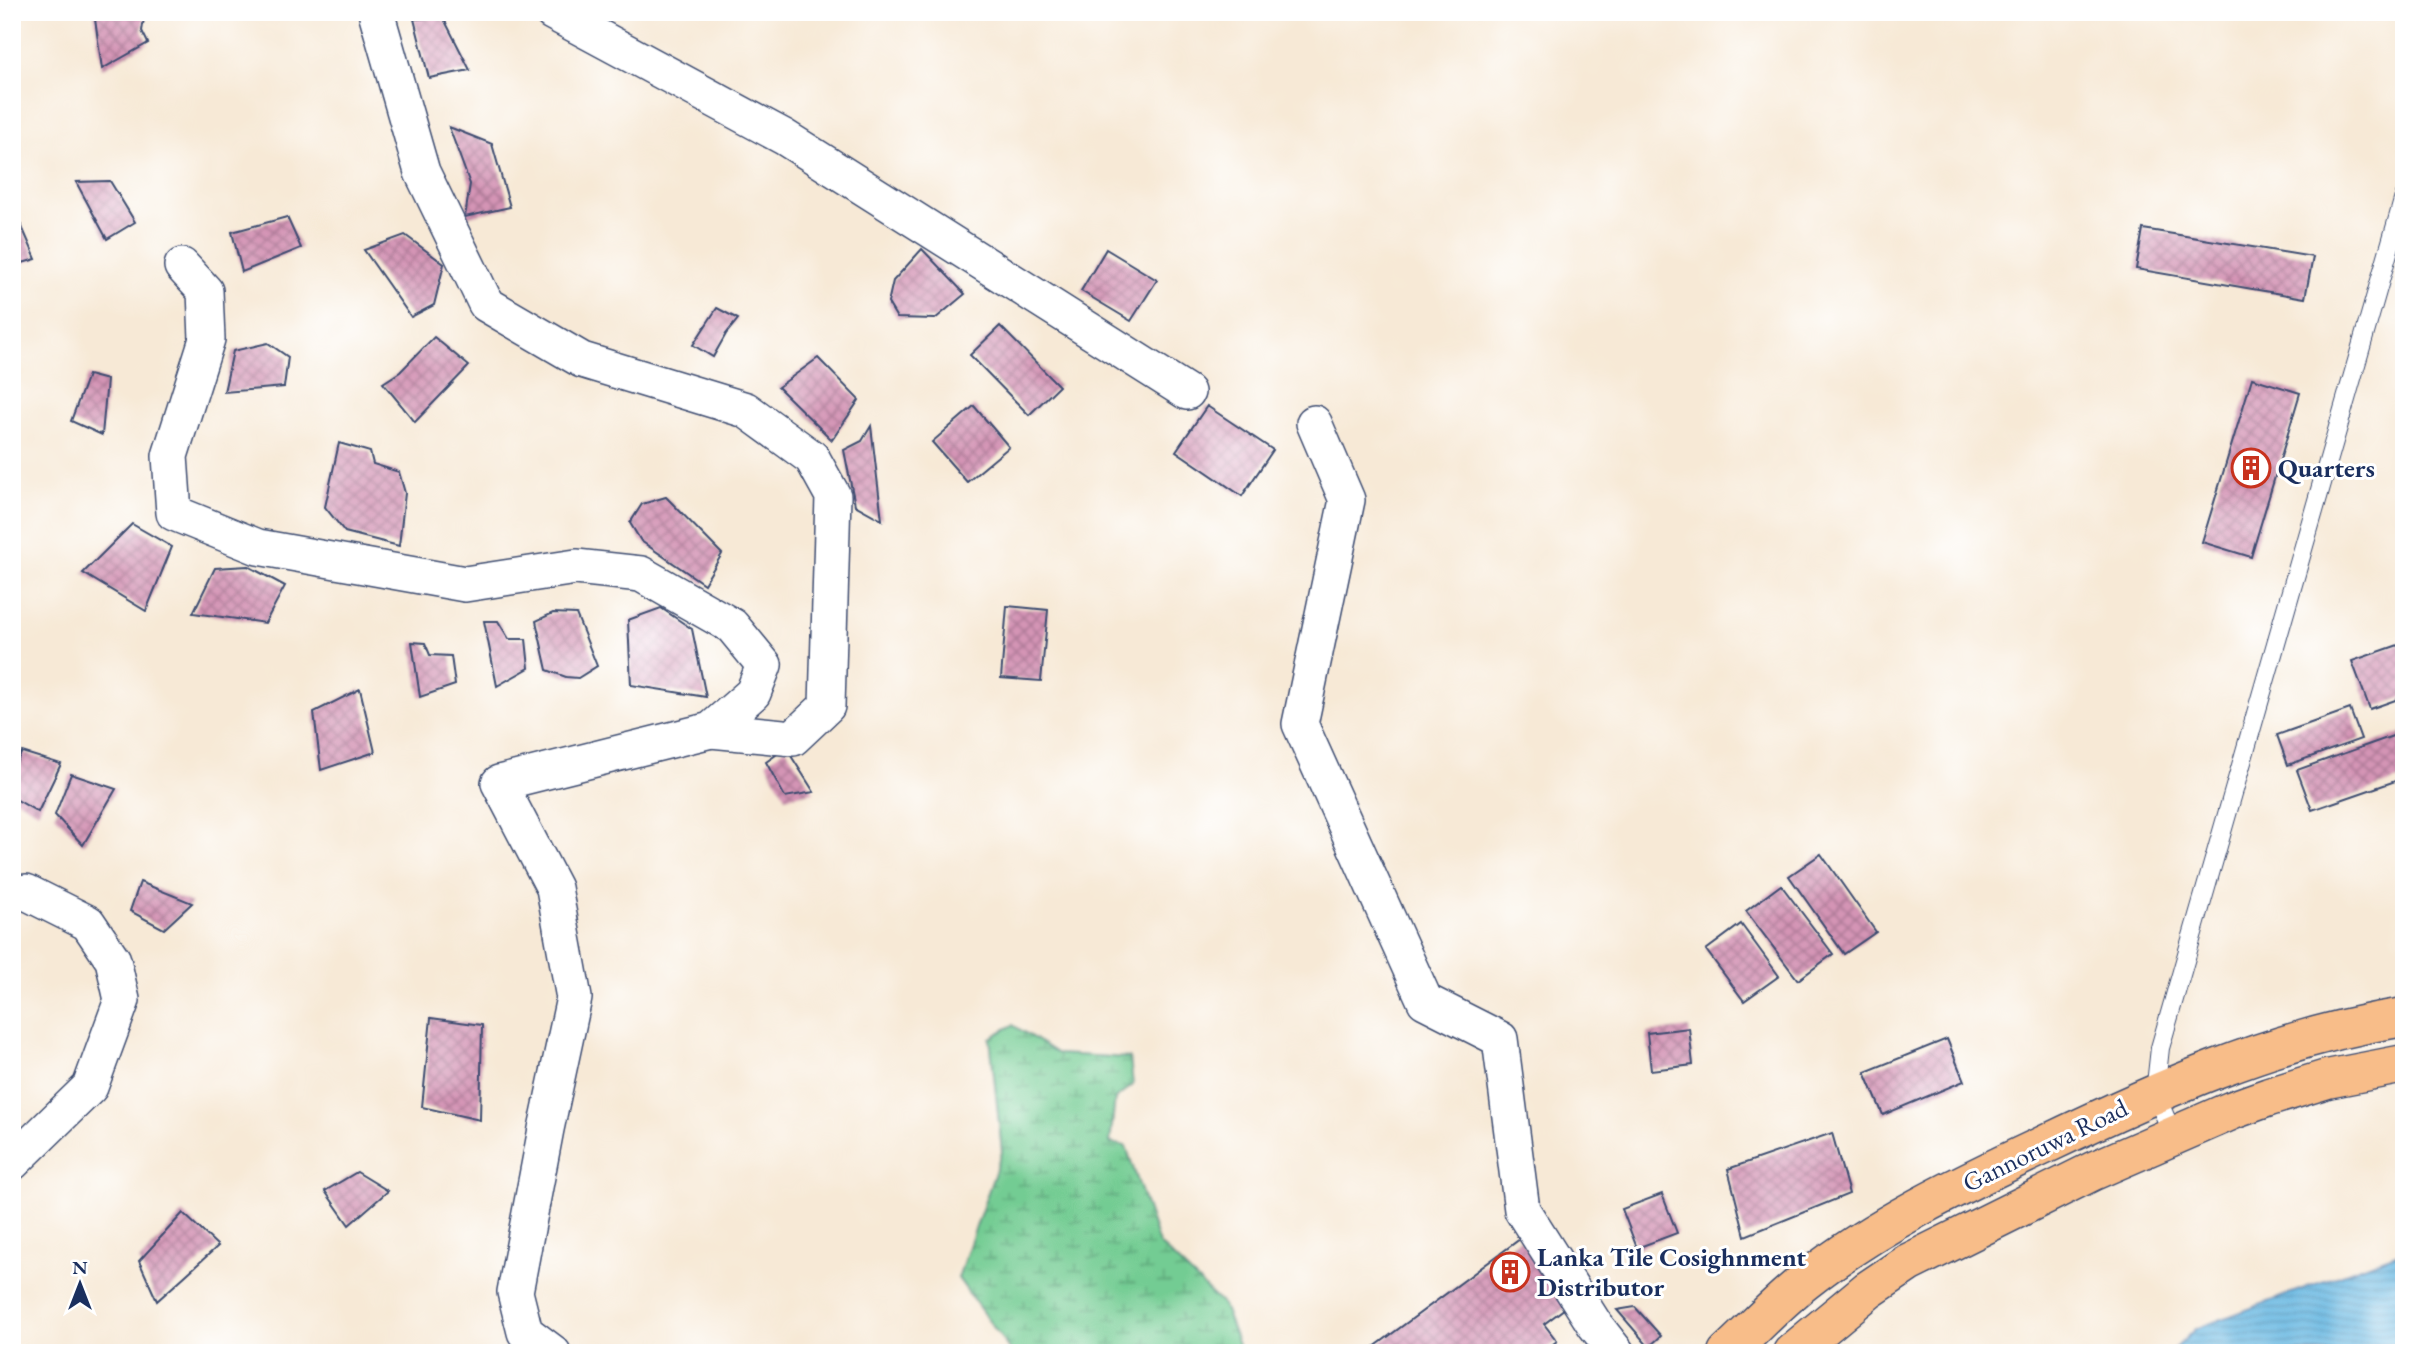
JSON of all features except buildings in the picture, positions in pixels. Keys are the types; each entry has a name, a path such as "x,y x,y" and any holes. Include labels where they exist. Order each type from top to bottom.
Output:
{"main road":[{"name":"Gannoruwa Road","path":"1727,1353 1804,1281 1942,1194 2155,1093 2267,1050 2321,1034 2404,1017"},
{"name":"Gannoruwa Road","path":"1792,1353 1868,1290 1908,1263 2060,1186 2233,1110 2327,1079 2404,1064"}],"street":[{"path":"376,12 422,172 486,304 582,359 746,410 812,458 833,496 827,706 793,738 711,730 499,783 554,888 574,998 545,1129 515,1292 525,1332 553,1353"},
{"path":"552,12 784,136 1186,392"},
{"path":"182,266 205,291 206,340 170,456 174,513 258,547 466,584 576,568 640,574 732,626 764,665 753,693 711,730"},
{"path":"1314,423 1347,500 1300,724 1425,1002 1500,1039 1522,1210 1595,1325 1617,1353"},
{"path":"12,894 26,892 88,923 113,960 121,1000 90,1087 12,1163"}],"lane":[{"path":"2173,1136 2155,1093 2160,1048 2404,197"}],"green space":[{"path":"1013,1025 1058,1054 1130,1058 1133,1085 1115,1099 1110,1143 1126,1146 1159,1244 1223,1305 1241,1353 1012,1353 958,1278 1002,1152 990,1038"}],"water":[{"path":"2404,1251 2404,1353 2171,1353 2195,1329"}],"place":[{"name":"Quarters","path":"2251,468"},
{"name":"Lanka Tile Cosighnment Distributor","path":"1510,1272"}]}
